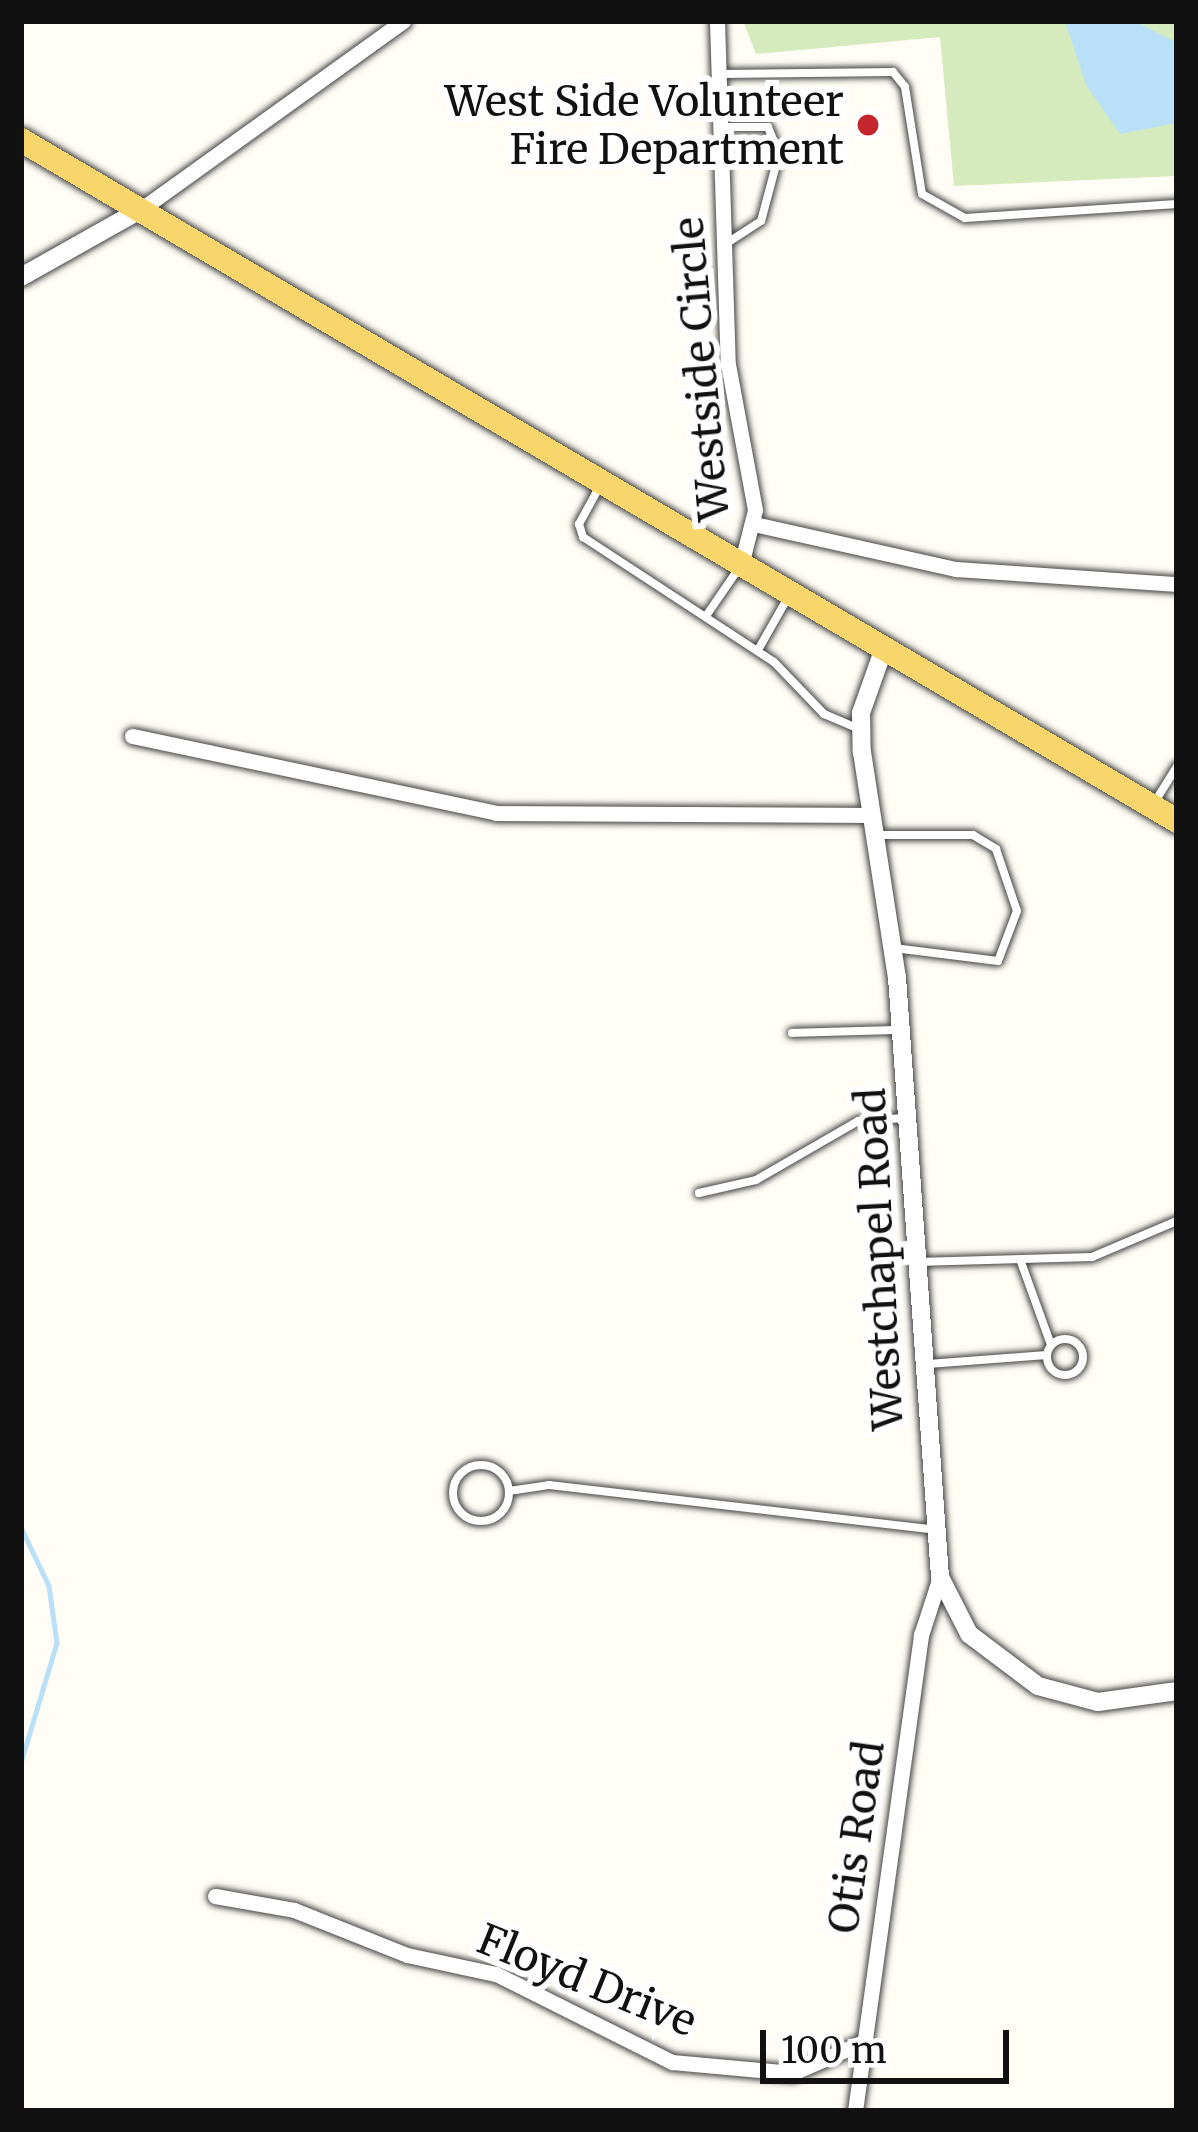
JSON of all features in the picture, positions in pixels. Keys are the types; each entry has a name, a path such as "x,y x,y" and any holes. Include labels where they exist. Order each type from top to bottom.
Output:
{"main road":[{"path":"21,140 1177,821"}],"street":[{"path":"22,275 140,210 403,21"},
{"name":"Westside Circle","path":"717,21 728,364 754,524 742,565"},
{"path":"754,524 913,562 1177,584"},
{"name":"Westchapel Road","path":"884,648 860,730 894,948 931,1528 940,1577 969,1634 1038,1686 1098,1702 1177,1691"},
{"path":"133,736 496,813 874,825"},
{"name":"Otis Road","path":"855,2111 921,1635 940,1577"},
{"name":"Floyd Drive","path":"214,1896 294,1910 392,1951 496,1974 672,2062 794,2073 863,2042"}],"lane":[{"path":"721,74 892,72 905,87 922,194 964,218 1177,204"},
{"path":"722,127 768,127 779,154 761,221 723,245"},
{"path":"602,482 578,524 583,537 758,650 824,714 860,730"},
{"path":"706,616 742,565"},
{"path":"758,650 790,593"},
{"path":"1152,806 1177,766"},
{"path":"874,825 974,836 996,849 1017,911 998,961 894,948"},
{"path":"792,1033 901,1030"},
{"path":"699,1193 756,1180 858,1121 907,1118"},
{"path":"915,1262 1092,1258 1177,1221"},
{"path":"1021,1262 1052,1345"},
{"path":"1073,1341 1080,1367 1059,1374 1046,1355 1052,1345 1073,1341"},
{"path":"921,1364 1046,1355"},
{"path":"509,1491 505,1508 482,1521 458,1510 453,1493 459,1475 485,1465 509,1491 583,1489 931,1528"}],"green space":[{"path":"743,21 1177,21 1177,176 954,186 940,37 756,54"}],"water":[{"path":"1065,21 1135,21 1177,43 1177,123 1120,134 1086,85"}],"waterway":[{"path":"21,1527 49,1586 57,1643 21,1763"}],"place":[{"name":"West Side Volunteer Fire Department","path":"868,125"}]}
